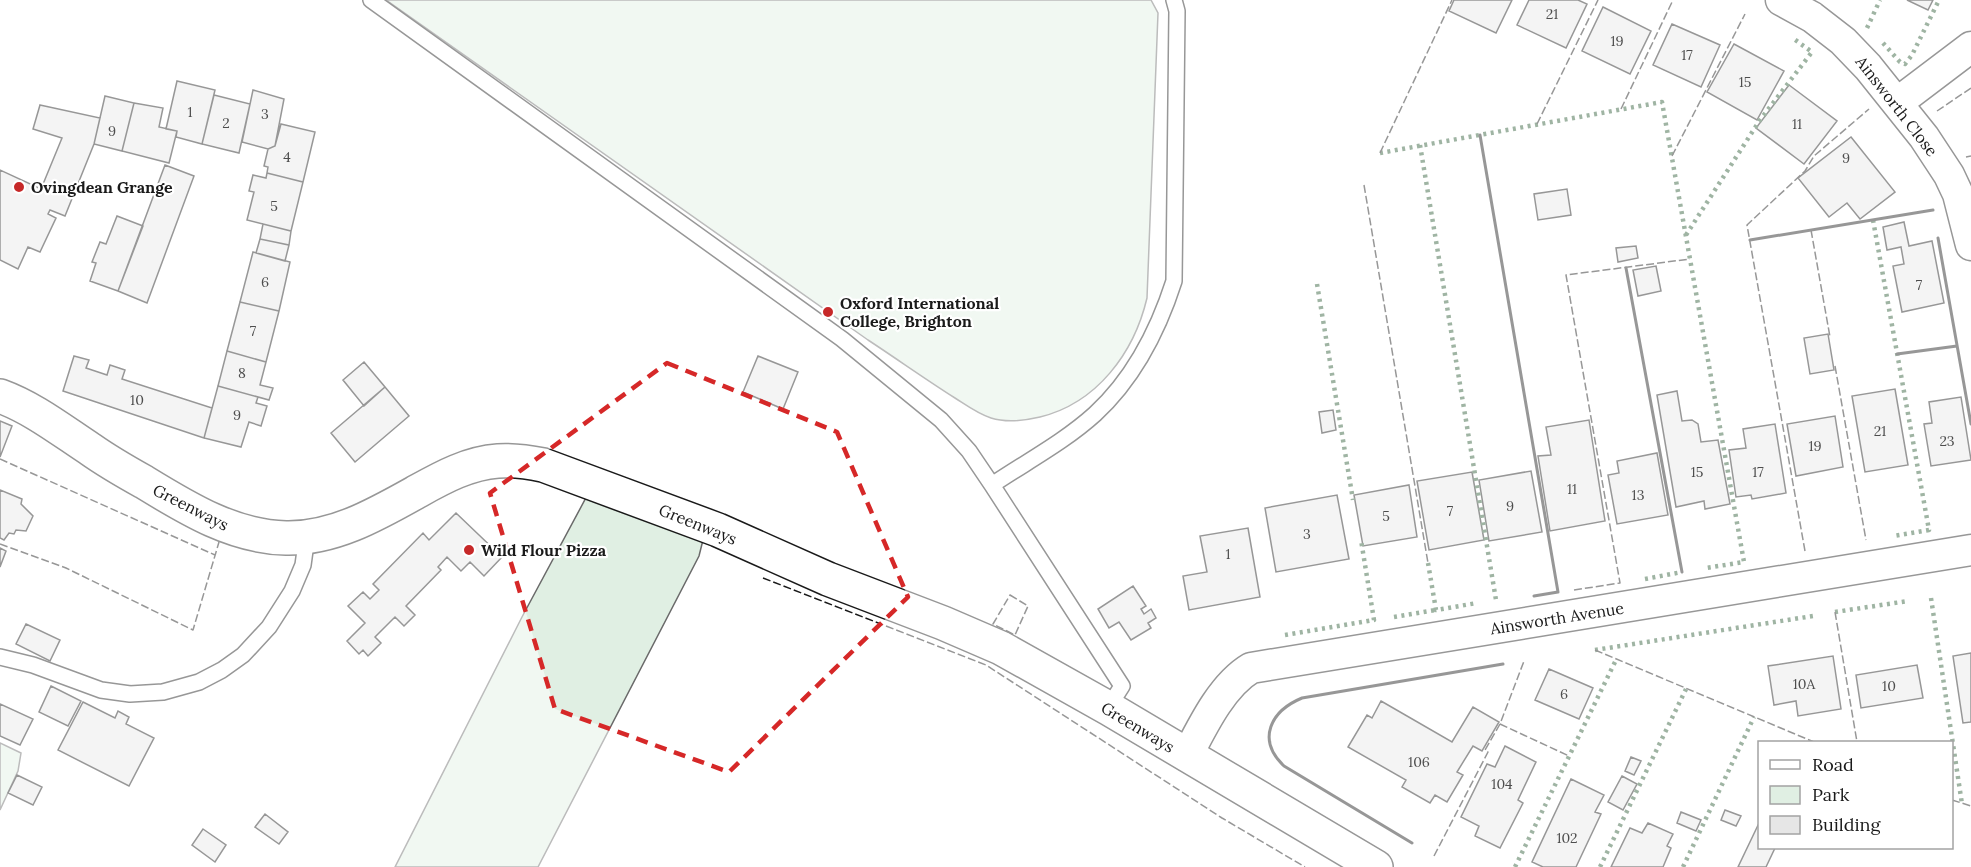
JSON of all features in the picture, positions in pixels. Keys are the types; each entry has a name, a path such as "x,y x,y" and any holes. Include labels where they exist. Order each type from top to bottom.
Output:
{"street":[{"name":"Ainsworth Close","path":"1780,0 1812,17 1843,41 1868,67 1924,137 1949,175 1958,194 1971,245"},
{"path":"1897,103 1971,47"},
{"name":"Greenways","path":"0,396 31,410 99,456 214,521 252,534 274,537 307,536 341,528 368,518 458,470 497,461 522,461 543,465 718,530 828,579 1001,648 1108,708 1376,867"},
{"name":"Ainsworth Avenue","path":"1187,756 1199,732 1230,684 1251,668 1971,550"}],"lane":[{"path":"371,0 842,339 941,420 969,451 1122,686 1108,708"},
{"path":"992,485 1074,431 1113,395 1137,364 1158,326 1167,303 1174,281 1177,10 1174,0"},
{"path":"0,657 33,665 101,690 130,694 163,692 199,682 222,670 243,655 269,627 292,591 303,566 307,536"}],"highlighted area":[{"path":"667,363 837,432 908,597 729,772 555,709 490,493"}],"green space":[{"path":"386,0 1151,0 1158,13 1147,298 1133,338 1110,373 1095,388 1060,410 1040,417 1015,421 997,420 981,414 868,340"},
{"path":"588,494 703,540 699,556 538,867 395,867 522,617"},
{"path":"0,743 21,753 18,771 0,810"}],"building":[{"path":"1454,0 1512,0 1496,33 1449,11"},
{"path":"1529,0 1578,0 1587,4 1566,48 1517,25"},
{"path":"1907,0 1933,0 1928,10"},
{"path":"1603,7 1651,31 1630,74 1582,51"},
{"path":"1672,24 1720,45 1701,87 1653,65"},
{"path":"1734,44 1784,71 1757,120 1707,92"},
{"path":"177,81 215,90 202,144 176,137 177,131 166,129"},
{"path":"1789,85 1837,121 1804,164 1756,128"},
{"path":"253,90 284,99 275,146 268,149 242,142"},
{"path":"214,95 250,104 239,153 202,144"},
{"path":"105,96 134,103 122,151 94,144"},
{"path":"134,103 163,108 159,127 177,131 169,163 122,151"},
{"name":"Ovingdean Grange","path":"40,105 100,118 94,144 65,216 50,210 48,214 56,218 40,252 28,247 18,269 0,260 0,170 41,189 62,138 33,129"},
{"path":"281,124 315,132 303,182 267,173 268,167 264,166 268,149 275,146"},
{"path":"1851,137 1895,192 1860,219 1847,203 1829,217 1798,178"},
{"path":"165,165 194,176 147,303 118,291"},
{"path":"267,173 303,182 291,231 247,220 254,192 249,191 253,175 266,178"},
{"path":"1567,189 1571,215 1538,220 1534,194"},
{"path":"117,216 143,226 118,291 90,281 96,263 92,262 100,242 106,244"},
{"path":"1904,222 1909,246 1932,241 1944,303 1902,312 1893,266 1904,264 1901,247 1887,250 1883,227"},
{"path":"263,224 291,231 289,245 260,239"},
{"path":"260,239 289,245 285,261 256,253"},
{"path":"1636,246 1638,258 1618,262 1616,248"},
{"path":"253,252 290,262 279,311 240,302"},
{"path":"1656,266 1661,291 1638,296 1633,270"},
{"path":"240,302 279,311 266,362 227,351"},
{"path":"1828,334 1834,370 1810,374 1804,338"},
{"path":"227,351 266,362 260,385 273,388 269,400 218,386"},
{"path":"74,356 89,360 86,368 107,375 110,365 125,370 122,379 212,408 204,438 63,391"},
{"path":"758,356 798,372 783,409 743,392"},
{"path":"364,362 385,387 364,406 343,380"},
{"path":"218,386 258,397 256,403 267,406 261,426 249,422 241,447 204,438"},
{"path":"385,387 409,416 355,462 331,433"},
{"path":"1895,389 1908,465 1865,472 1852,396"},
{"path":"1677,391 1682,421 1692,420 1698,424 1701,442 1718,440 1730,504 1705,509 1704,501 1676,507 1657,395"},
{"path":"1961,397 1971,460 1931,466 1924,424 1932,423 1929,402"},
{"path":"1333,410 1336,430 1322,433 1319,412"},
{"path":"1835,416 1843,467 1796,476 1787,424"},
{"path":"1589,420 1605,521 1550,531 1538,456 1551,455 1546,427"},
{"path":"0,421 12,426 0,457"},
{"path":"1775,424 1786,493 1752,499 1751,495 1736,497 1729,450 1746,448 1743,429"},
{"path":"1657,453 1668,515 1617,524 1608,475 1619,473 1617,461"},
{"path":"1531,471 1542,532 1489,541 1479,480"},
{"path":"1472,472 1484,540 1429,550 1417,481"},
{"path":"1409,485 1417,537 1363,546 1354,495"},
{"path":"0,490 22,499 21,504 33,516 26,531 16,530 14,534 9,533 4,540 0,538"},
{"path":"1337,495 1349,559 1276,572 1265,508"},
{"path":"456,513 502,557 484,576 470,562 461,571 447,557 438,567 441,570 406,606 415,615 404,626 395,617 375,637 381,643 368,656 363,650 359,654 347,641 365,623 348,606 363,592 370,599 379,590 373,584 423,533 429,540"},
{"path":"1248,528 1260,597 1189,610 1183,576 1207,572 1200,536"},
{"path":"0,548 6,551 0,567"},
{"path":"1133,586 1146,606 1141,609 1144,614 1151,609 1156,618 1148,623 1151,628 1131,640 1119,622 1109,628 1098,609"},
{"path":"26,624 60,640 50,661 16,644"},
{"path":"1971,653 1971,722 1963,723 1953,656"},
{"path":"1833,656 1841,709 1798,716 1796,701 1774,705 1768,666"},
{"path":"1917,665 1923,698 1861,708 1856,675"},
{"path":"1549,669 1593,688 1579,719 1535,700"},
{"path":"51,686 81,701 68,726 39,712"},
{"path":"1381,701 1452,742 1473,707 1499,722 1482,751 1473,746 1457,772 1463,775 1447,802 1435,795 1430,803 1402,787 1406,780 1348,747 1367,715 1372,718"},
{"path":"83,702 115,718 118,711 129,717 126,724 154,738 129,786 58,750"},
{"path":"0,704 33,719 20,745 0,736"},
{"path":"1505,746 1536,762 1518,800 1523,803 1500,848 1475,836 1479,826 1461,817 1487,764 1495,767"},
{"path":"1631,757 1641,761 1634,775 1625,771"},
{"path":"17,775 42,787 33,805 8,793"},
{"path":"1622,776 1637,784 1623,810 1608,802"},
{"path":"1571,779 1604,795 1595,812 1601,814 1576,867 1543,867 1532,862"},
{"path":"1725,810 1741,816 1736,826 1721,820"},
{"path":"1681,812 1701,820 1696,831 1677,823"},
{"path":"265,814 288,832 279,844 255,827"},
{"path":"1648,823 1673,834 1667,846 1671,848 1663,867 1611,867 1630,828 1642,833"},
{"path":"1758,825 1758,849 1775,849 1766,867 1738,867"},
{"path":"203,829 226,845 215,862 192,845"}],"hedge":[{"path":"1867,28 1880,0"},
{"path":"1883,43 1900,62 1905,64 1912,55 1939,0"},
{"path":"1686,235 1760,120 1812,52 1794,39"},
{"path":"1380,153 1662,102 1744,562 1706,568"},
{"path":"1420,145 1496,600"},
{"path":"1873,220 1929,530 1893,536"},
{"path":"1317,284 1353,500"},
{"path":"1285,635 1374,620 1361,540"},
{"path":"1428,563 1436,610 1477,603"},
{"path":"1645,579 1682,572"},
{"path":"1931,598 1953,741"},
{"path":"1835,612 1908,601"},
{"path":"1394,617 1436,610"},
{"path":"1595,650 1813,616"},
{"path":"1515,867 1616,660"},
{"path":"1600,867 1686,689"},
{"path":"1683,867 1754,717"},
{"path":"1953,744 1962,804"}],"fence":[{"path":"1380,153 1452,0"},
{"path":"1537,124 1598,0"},
{"path":"1621,109 1673,0"},
{"path":"1672,156 1745,14"},
{"path":"1937,111 1971,88"},
{"path":"1805,551 1747,225 1805,171 1814,156 1869,109"},
{"path":"1966,157 1971,156"},
{"path":"1364,185 1428,563"},
{"path":"1811,230 1830,337"},
{"path":"1574,590 1620,583 1566,275 1690,259"},
{"path":"1835,366 1866,540"},
{"path":"0,459 215,555"},
{"path":"0,544 66,568 193,630 219,542"},
{"path":"763,578 986,665 1222,818 1305,867"},
{"path":"1010,595 1028,606 1015,635 993,624 1010,595"},
{"path":"1835,612 1857,741"},
{"path":"1595,650 1812,741"},
{"path":"1434,856 1488,752 1485,750 1500,724 1524,661"},
{"path":"1500,724 1569,756"},
{"path":"1953,800 1971,806"}],"wall":[{"path":"1480,135 1558,592 1534,596"},
{"path":"1750,240 1933,210"},
{"path":"1938,238 1971,424"},
{"path":"1626,268 1682,572"},
{"path":"1897,354 1957,346"},
{"path":"1412,843 1284,766 1275,756 1269,736 1275,718 1282,710 1302,698 1503,664"}],"place":[{"name":"Ovingdean Grange","path":"19,187"},
{"name":"Oxford International College, Brighton","path":"828,312"},
{"name":"Wild Flour Pizza","path":"469,550"}]}
